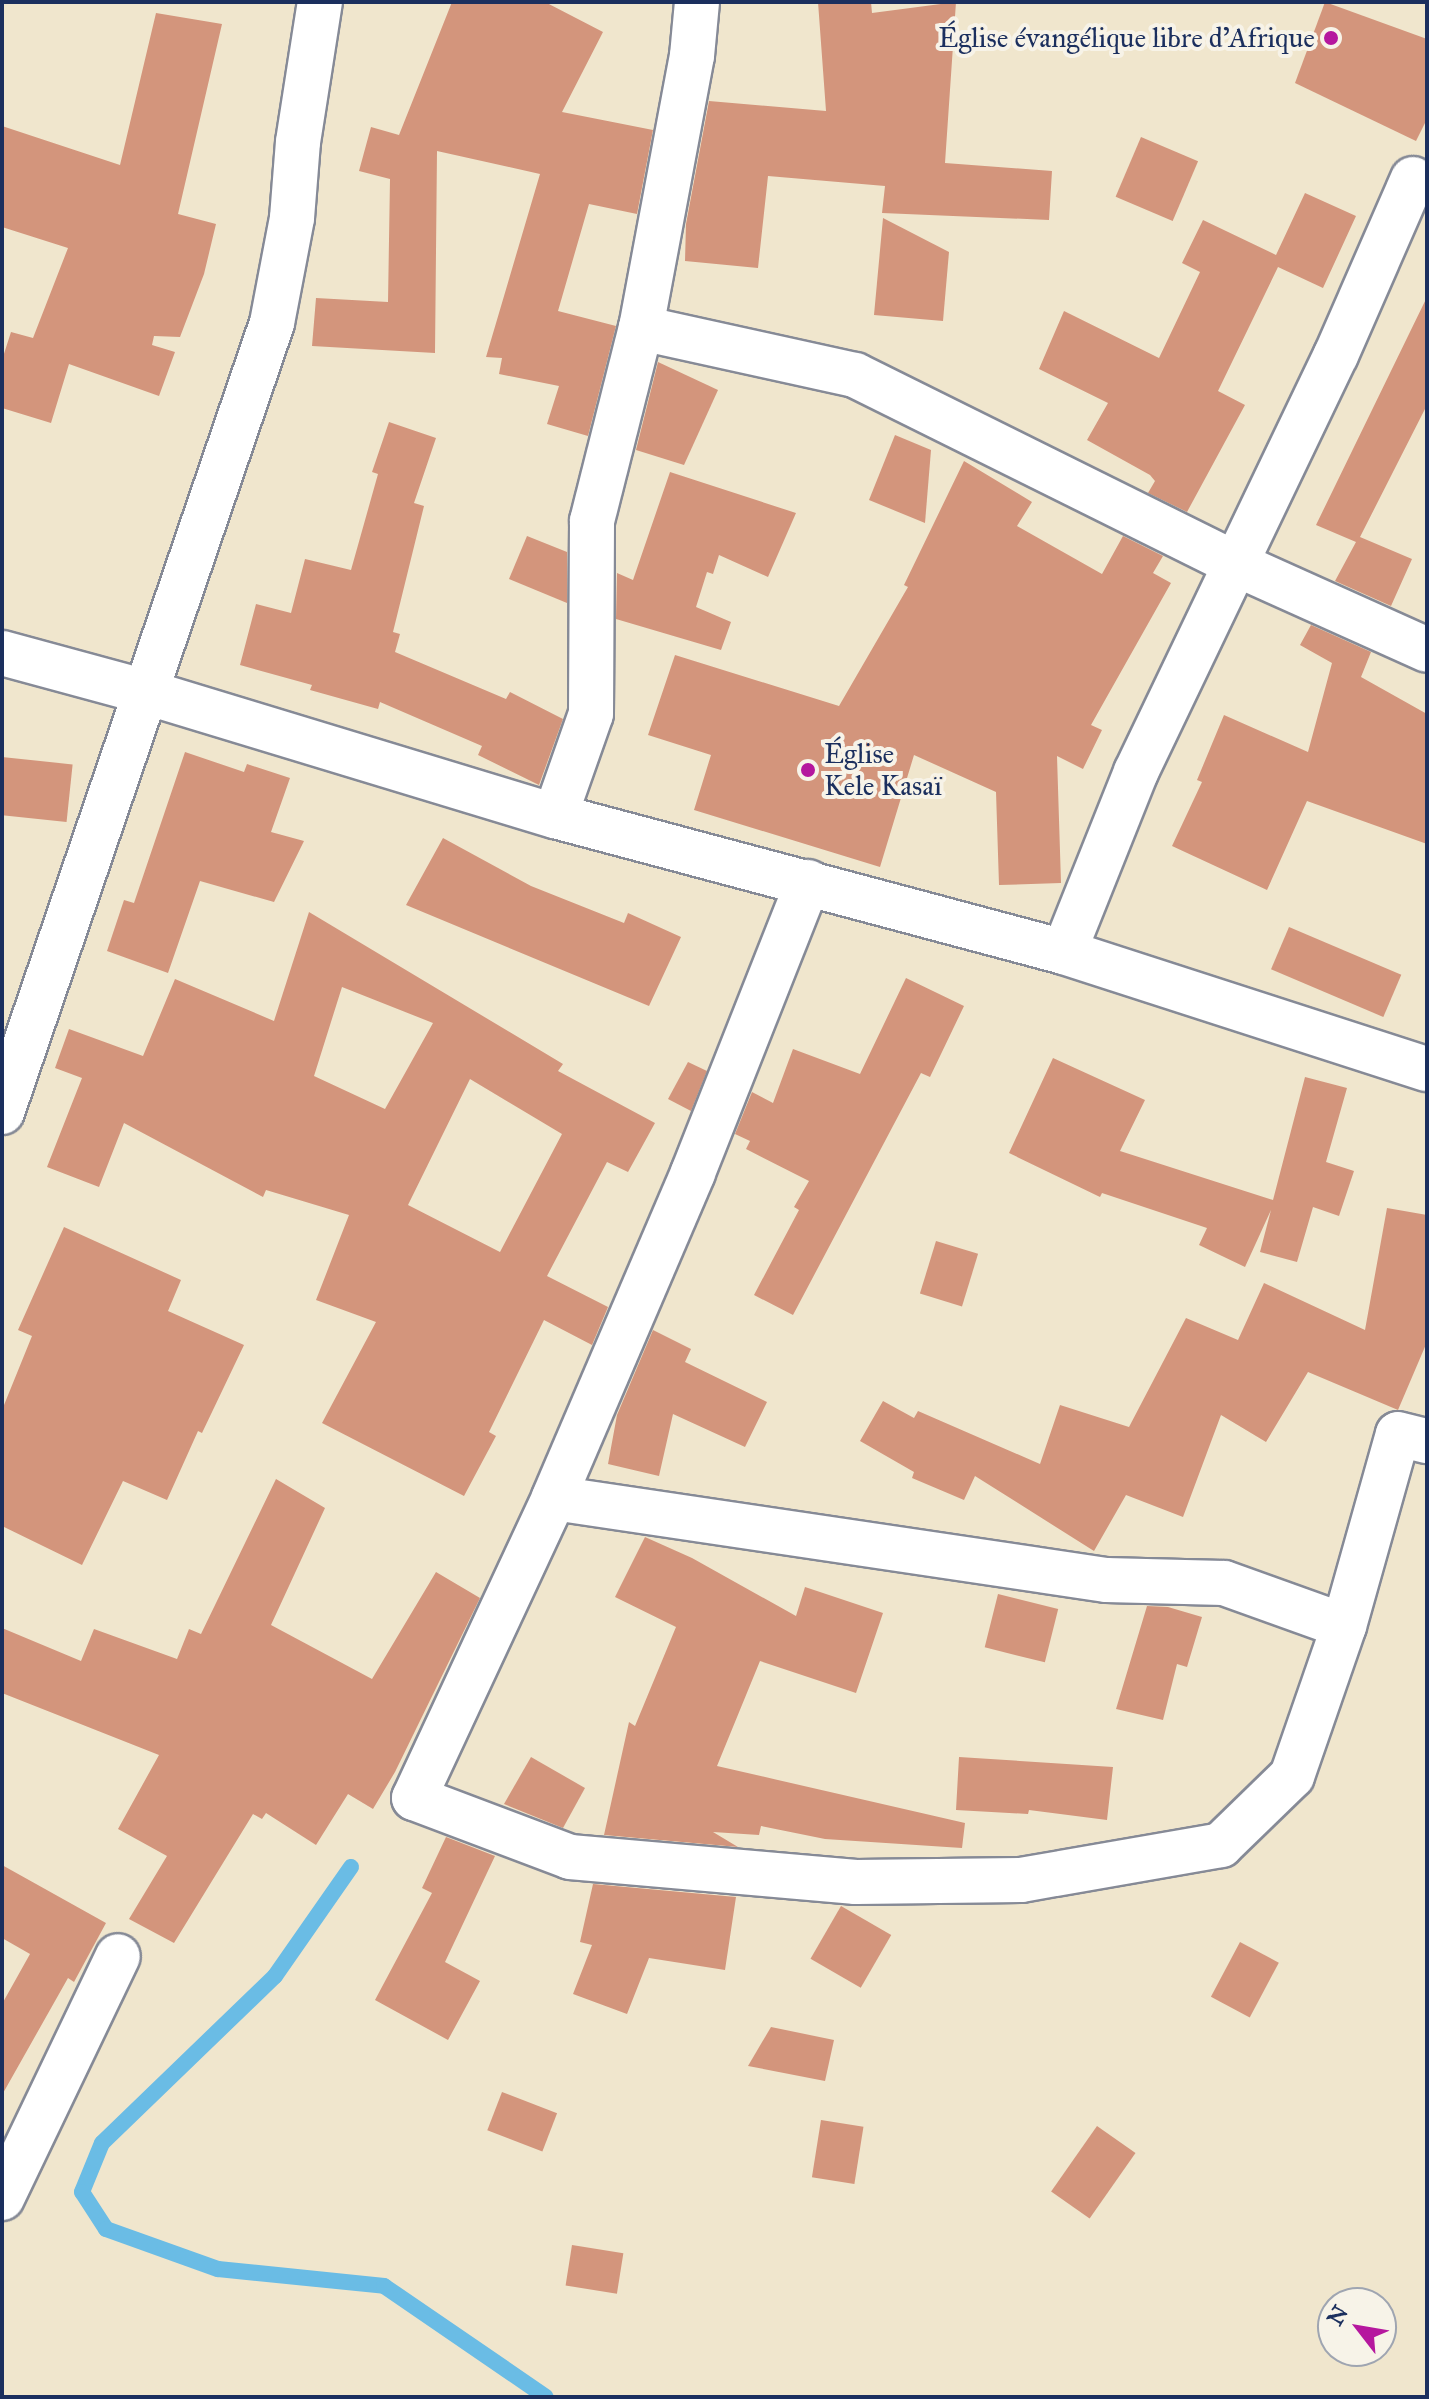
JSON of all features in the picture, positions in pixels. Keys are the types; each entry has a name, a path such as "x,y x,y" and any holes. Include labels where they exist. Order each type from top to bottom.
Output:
{"street":[{"path":"2,1112 272,323 292,218 298,142 320,2"},
{"path":"555,816 591,714 592,521 641,328 692,56 697,2"},
{"path":"1064,952 1136,772 1336,355 1413,179"},
{"path":"641,328 855,375 1236,564 1427,650"},
{"path":"2,653 146,692 555,816 1064,952 1427,1069"},
{"path":"808,882 693,1173 554,1498 414,1798 570,1857 856,1882 1021,1880 1221,1845 1292,1776 1344,1626 1398,1434 1427,1441"},
{"path":"554,1498 1106,1580 1224,1583 1344,1626"},
{"path":"2,2198 118,1956"}],"building":[{"path":"452,2 545,2 603,32 562,112 653,130 637,214 589,204 558,311 616,326 588,436 547,424 559,386 499,374 502,358 486,357 540,174 437,151 435,353 312,346 316,298 388,302 390,179 359,171 371,127 399,135"},
{"path":"818,2 871,2 872,13 956,2 945,163 1052,171 1049,220 882,213 885,186 768,176 758,268 685,261 686,224 709,101 826,111"},
{"path":"1325,2 1427,39 1427,119 1416,141 1295,83"},
{"path":"156,13 222,24 178,214 216,224 204,274 180,337 154,336 152,345 175,352 159,396 69,364 51,423 2,408 2,360 11,332 33,338 68,248 2,227 2,126 120,165"},
{"path":"1141,137 1198,161 1173,221 1116,197"},
{"path":"1305,193 1356,216 1323,288 1278,267 1218,391 1245,405 1187,512 1148,493 1155,481 1150,475 1087,440 1108,403 1039,369 1064,311 1159,358 1200,272 1182,263 1203,220 1276,255"},
{"path":"883,218 949,252 943,321 874,315"},
{"path":"1427,297 1427,405 1360,537 1412,559 1391,606 1335,581 1356,542 1316,525"},
{"path":"658,362 718,390 684,465 636,450"},
{"path":"389,422 436,438 414,503 424,506 393,632 400,634 395,652 506,699 510,692 563,719 539,785 478,755 482,746 380,702 378,709 310,690 312,685 240,665 256,604 291,613 305,559 351,570 378,474 372,472"},
{"path":"895,435 931,450 925,523 869,500"},
{"path":"964,461 1032,502 1017,526 1102,574 1123,536 1163,556 1153,573 1171,583 1091,725 1102,730 1083,769 1057,756 1061,883 999,885 996,792 914,755 880,867 694,810 711,755 648,735 675,655 839,706 908,587 904,585"},
{"path":"670,472 796,513 768,577 719,555 713,574 707,572 696,607 731,622 721,650 616,619 617,573 633,580"},
{"path":"527,536 567,552 567,603 509,579"},
{"path":"1311,625 1371,652 1361,677 1427,714 1427,844 1307,801 1267,890 1172,846 1202,782 1197,780 1224,715 1308,752 1332,663 1300,645"},
{"path":"185,752 244,772 247,764 290,778 271,832 304,841 274,902 200,881 168,973 107,951 124,900 134,903"},
{"path":"2,757 73,764 67,822 2,815"},
{"path":"443,838 531,886 624,923 628,913 681,937 649,1006 406,905"},
{"path":"309,912 563,1064 558,1071 655,1123 628,1172 607,1162 547,1276 608,1307 592,1345 544,1320 489,1432 496,1436 464,1496 322,1423 376,1322 316,1300 349,1215 266,1190 263,1197 124,1123 99,1187 47,1167 82,1078 55,1068 69,1029 143,1056 175,979 274,1021","holes":["342,987 433,1023 385,1109 314,1076","470,1079 562,1134 500,1252 408,1205"]},
{"path":"1289,927 1401,975 1383,1017 1271,969"},
{"path":"906,978 964,1006 930,1077 921,1073 793,1315 754,1295 799,1210 794,1207 809,1181 746,1149 750,1141 735,1134 752,1092 773,1103 793,1049 860,1074"},
{"path":"1053,1058 1145,1100 1120,1151 1273,1200 1305,1077 1347,1088 1326,1162 1354,1171 1339,1216 1313,1207 1297,1262 1260,1252 1271,1210 1245,1267 1199,1245 1207,1228 1102,1193 1100,1197 1009,1153"},
{"path":"688,1062 707,1071 691,1111 668,1099"},
{"path":"1387,1208 1427,1215 1427,1342 1398,1410 1308,1372 1266,1442 1221,1415 1183,1517 1126,1495 1094,1551 975,1476 964,1500 912,1478 914,1472 860,1441 883,1401 914,1418 918,1411 1040,1464 1060,1405 1129,1427 1186,1318 1238,1340 1264,1283 1365,1330"},
{"path":"64,1227 181,1280 168,1311 244,1345 202,1433 198,1431 167,1500 123,1481 82,1565 2,1526 2,1410 32,1336 18,1330"},
{"path":"936,1241 978,1254 962,1306 920,1294"},
{"path":"653,1330 691,1349 685,1362 767,1402 745,1447 673,1414 659,1476 608,1464 617,1415"},
{"path":"276,1479 325,1508 271,1625 372,1679 436,1572 480,1598 395,1772 373,1809 348,1794 316,1845 266,1813 262,1819 253,1814 174,1943 129,1919 167,1856 118,1829 159,1755 2,1693 2,1628 81,1661 94,1629 177,1659 189,1629 201,1634"},
{"path":"645,1537 692,1558 796,1616 805,1587 883,1613 856,1693 760,1661 717,1766 965,1823 962,1848 825,1839 761,1826 759,1835 713,1832 738,1847 604,1835 629,1722 635,1726 676,1627 615,1597"},
{"path":"998,1594 1058,1609 1045,1662 985,1647"},
{"path":"1147,1606 1168,1607 1202,1617 1187,1667 1177,1664 1163,1720 1116,1709"},
{"path":"531,1757 585,1788 563,1828 504,1804"},
{"path":"959,1757 1113,1767 1107,1820 1029,1810 1028,1814 956,1810"},
{"path":"446,1837 495,1856 445,1962 480,1981 448,2040 375,2000 432,1893 422,1888"},
{"path":"2,1865 106,1923 74,1982 68,1978 2,2095 2,2004 30,1954 2,1938"},
{"path":"593,1884 736,1897 725,1970 649,1958 627,2014 573,1994 592,1945 580,1942"},
{"path":"841,1906 891,1935 861,1988 810,1959"},
{"path":"1240,1942 1279,1963 1250,2017 1211,1997"},
{"path":"771,2027 834,2040 825,2081 748,2066"},
{"path":"502,2092 557,2113 542,2151 487,2130"},
{"path":"821,2120 863,2127 854,2184 812,2177"},
{"path":"1097,2126 1136,2153 1090,2218 1051,2192"},
{"path":"572,2245 623,2253 617,2294 566,2285"}],"waterway":[{"path":"351,1867 275,1976 102,2143 82,2192 106,2229 218,2269 384,2286 546,2397"}],"place":[{"name":"Église évangélique libre d'Afrique","path":"1331,38"},
{"name":"Église Kele Kasaï","path":"808,770"}]}
